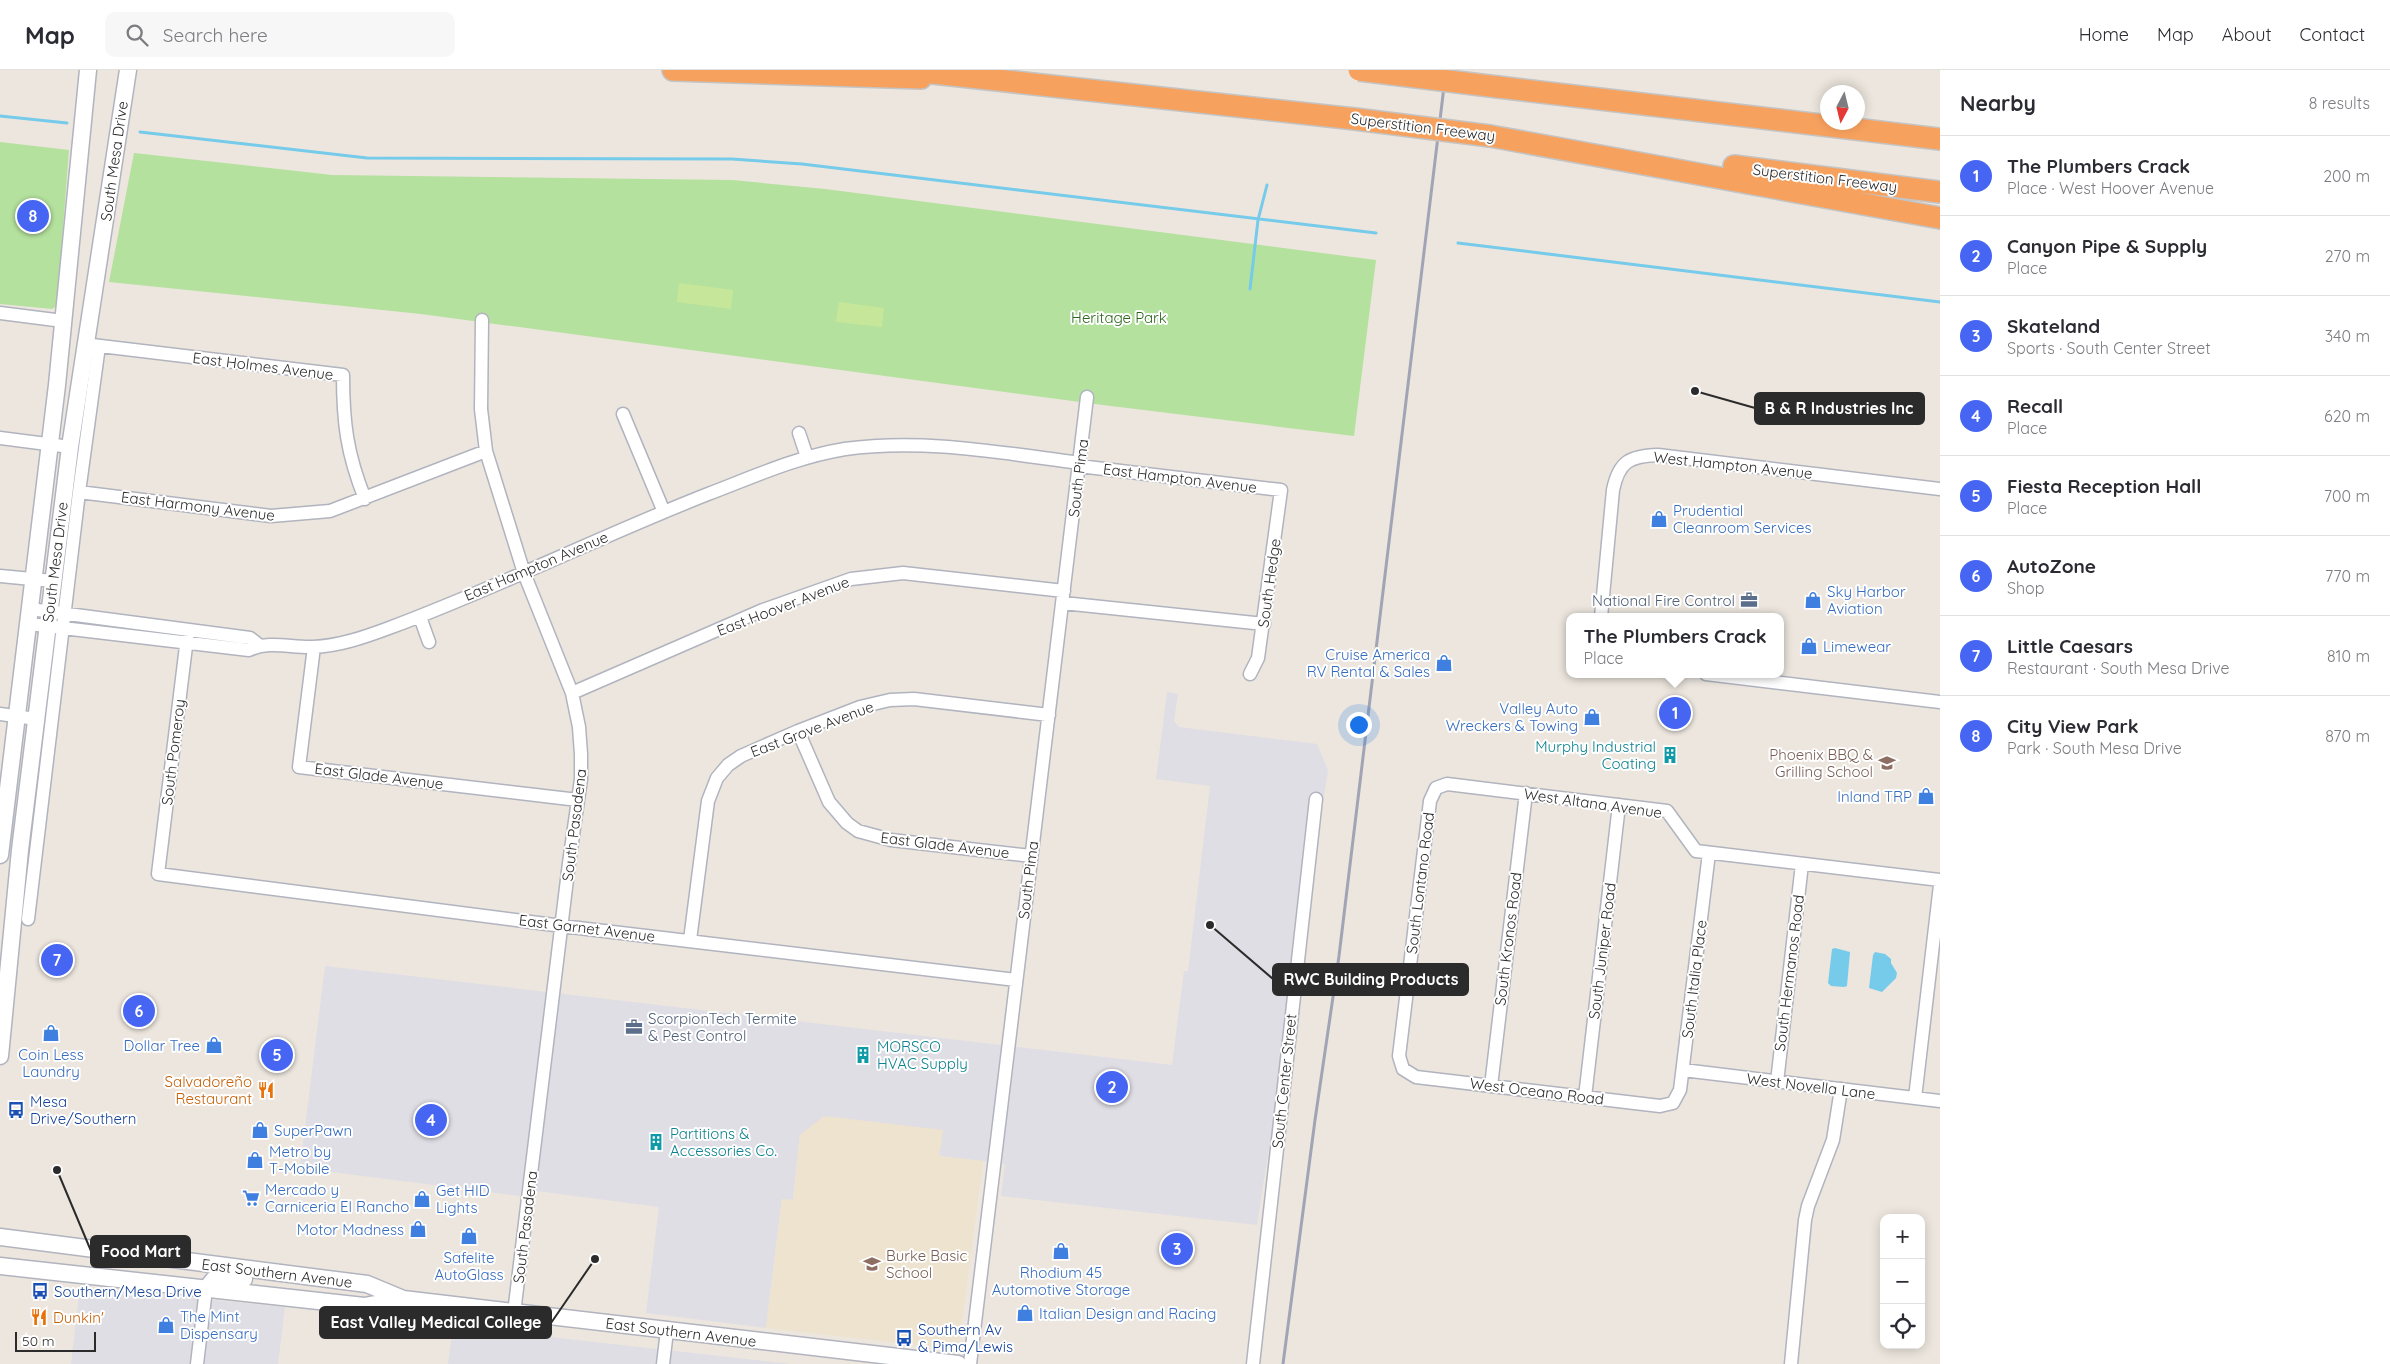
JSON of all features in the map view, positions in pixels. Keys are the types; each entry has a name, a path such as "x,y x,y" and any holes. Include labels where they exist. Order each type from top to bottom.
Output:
{"highway":[{"path":"673,70 996,81"},
{"name":"Superstition Freeway","path":"905,70 1355,119 1940,192"},
{"path":"1357,70 1940,138"},
{"path":"1803,122 1940,129"},
{"path":"1490,136 1940,218"}],"main road":[{"name":"South Mesa Drive","path":"0,850 30,617 63,321 88,70"},
{"name":"South Mesa Drive","path":"0,1056 20,850 36,719 55,620 53,582 70,447 93,345 128,70"},
{"name":"East Southern Avenue","path":"0,1237 367,1284 403,1299 892,1360 958,1364"},
{"name":"East Southern Avenue","path":"0,1266 364,1306 403,1299"},
{"path":"206,1289 215,1278 226,1277 295,1282 310,1276"}],"street":[{"path":"0,313 63,321"},
{"name":"South Pasadena","path":"482,320 481,409 486,451 524,573 572,693 579,727 581,754 578,800 514,1313"},
{"name":"South Mesa Drive","path":"28,919 55,620 78,492 93,345"},
{"name":"East Holmes Avenue","path":"93,345 343,375 343,414 347,445 365,499"},
{"name":"South Pima","path":"970,1364 1087,397"},
{"path":"623,414 664,512"},
{"path":"799,433 807,457"},
{"path":"0,438 70,447"},
{"name":"East Hampton Avenue","path":"30,617 187,636 249,650 259,645 314,647 362,638 420,617 776,466 807,457 844,450 910,445 968,448 1281,490"},
{"name":"East Harmony Avenue","path":"78,492 271,516 330,511 486,451"},
{"name":"West Hampton Avenue","path":"1601,613 1616,474 1627,460 1642,455 1658,455 1940,489"},
{"name":"South Hedge","path":"1250,674 1258,658 1264,624 1281,490"},
{"name":"East Hoover Avenue","path":"572,693 763,610 851,579 876,575 912,574 1063,597 1264,624"},
{"path":"0,576 53,582"},
{"path":"420,617 429,642"},
{"name":"South Pomeroy","path":"158,874 187,636"},
{"name":"East Glade Avenue","path":"314,647 299,767 578,800"},
{"path":"1739,678 1940,702"},
{"name":"East Grove Avenue","path":"690,940 705,815 712,787 728,765 741,756 860,707 890,700 914,699 1049,715"},
{"path":"0,714 36,719"},
{"name":"East Glade Avenue","path":"798,731 829,802 847,823 858,830 890,840 1031,856"},
{"name":"West Altana Avenue","path":"1436,788 1446,784 1667,811 1696,851 1940,880"},
{"name":"South Lontano Road","path":"1403,1069 1399,1056 1430,801 1436,788"},
{"name":"South Kronos Road","path":"1490,1086 1526,793"},
{"name":"South Center Street","path":"1253,1364 1316,799"},
{"name":"South Juniper Road","path":"1585,1097 1619,804"},
{"path":"0,850 20,850"},
{"name":"South Italia Place","path":"1674,1103 1680,1090 1683,1070 1709,853"},
{"name":"South Hermanos Road","path":"1777,1082 1802,864"},
{"name":"East Garnet Avenue","path":"158,874 562,926 1016,980"},
{"path":"1915,1098 1940,885"},
{"name":"West Oceano Road","path":"1403,1069 1416,1077 1660,1106 1674,1103"},
{"name":"West Novella Lane","path":"1683,1070 1940,1101"},
{"path":"1791,1364 1805,1220 1833,1140 1841,1089"},
{"path":"197,1364 206,1289"},
{"path":"663,1364 667,1331"}],"shaded area":[{"path":"1167,692 1178,694 1174,721 1179,727 1317,744 1328,770 1257,1225 1001,1196 1005,1164 939,1156 943,1130 800,1135 793,1200 782,1199 766,1328 646,1313 659,1207 521,1189 520,1196 300,1168 325,966 1172,1065 1184,971 1188,971 1210,786 1156,779"},
{"name":"Burke Basic School","path":"824,1116 943,1130 939,1156 983,1161 959,1342 953,1349 766,1328 782,1199 793,1200 800,1135"},
{"path":"80,1287 285,1307 278,1364 71,1364"},
{"path":"453,1326 791,1364 448,1364"}],"green space":[{"path":"0,142 69,150 57,306 52,309 0,304"},
{"name":"Heritage Park","path":"134,153 332,175 732,180 825,189 1376,260 1354,436 1103,405 421,314 109,282"},
{"path":"679,283 733,290 731,309 677,302"},
{"path":"839,302 884,308 882,327 836,322"}],"water":[{"path":"1832,949 1850,952 1847,986 1844,987 1831,986 1828,983"},
{"path":"1875,952 1885,954 1891,959 1891,963 1897,973 1896,978 1882,992 1869,988"}],"waterway":[{"path":"0,116 67,123"},
{"path":"140,132 367,158 732,159 802,164 1376,233"},
{"path":"1250,289 1258,220 1267,185"},
{"path":"1458,243 1940,302"}],"railway":[{"path":"1283,1364 1339,956 1446,70"}],"place":[{"name":"City View Park","path":"33,216"},
{"name":"B & R Industries Inc","path":"1695,391"},
{"name":"Prudential Cleanroom Services","path":"1659,519"},
{"name":"National Fire Control","path":"1749,600"},
{"name":"Sky Harbor Aviation","path":"1813,600"},
{"name":"Limewear","path":"1809,646"},
{"name":"Cruise America RV Rental & Sales","path":"1444,663"},
{"name":"The Plumbers Crack","path":"1675,713"},
{"name":"Valley Auto Wreckers & Towing","path":"1592,717"},
{"name":"Murphy Industrial Coating","path":"1670,755"},
{"name":"Phoenix BBQ & Grilling School","path":"1887,763"},
{"name":"Inland TRP","path":"1926,796"},
{"name":"RWC Building Products","path":"1210,925"},
{"name":"Little Caesars","path":"57,960"},
{"name":"AutoZone","path":"139,1011"},
{"name":"ScorpionTech Termite & Pest Control","path":"634,1027"},
{"name":"Coin Less Laundry","path":"51,1033"},
{"name":"Dollar Tree","path":"214,1045"},
{"name":"Fiesta Reception Hall","path":"277,1055"},
{"name":"MORSCO HVAC Supply","path":"863,1055"},
{"name":"Canyon Pipe & Supply","path":"1112,1087"},
{"name":"Salvadoreño Restaurant","path":"266,1090"},
{"name":"Mesa Drive/Southern","path":"16,1110"},
{"name":"Recall","path":"431,1120"},
{"name":"SuperPawn","path":"260,1130"},
{"name":"Partitions & Accessories Co.","path":"656,1142"},
{"name":"Metro by T-Mobile","path":"255,1160"},
{"name":"Food Mart","path":"57,1170"},
{"name":"Mercado y Carniceria El Rancho","path":"251,1198"},
{"name":"Get HID Lights","path":"422,1199"},
{"name":"Motor Madness","path":"418,1229"},
{"name":"Safelite AutoGlass","path":"469,1236"},
{"name":"Skateland","path":"1177,1249"},
{"name":"Rhodium 45 Automotive Storage","path":"1061,1251"},
{"name":"East Valley Medical College","path":"595,1259"},
{"name":"Burke Basic School","path":"872,1264"},
{"name":"Southern/Mesa Drive","path":"40,1291"},
{"name":"Italian Design and Racing","path":"1025,1313"},
{"name":"Dunkin'","path":"39,1317"},
{"name":"The Mint Dispensary","path":"166,1325"},
{"name":"Southern Av & Pima/Lewis","path":"904,1338"}]}
